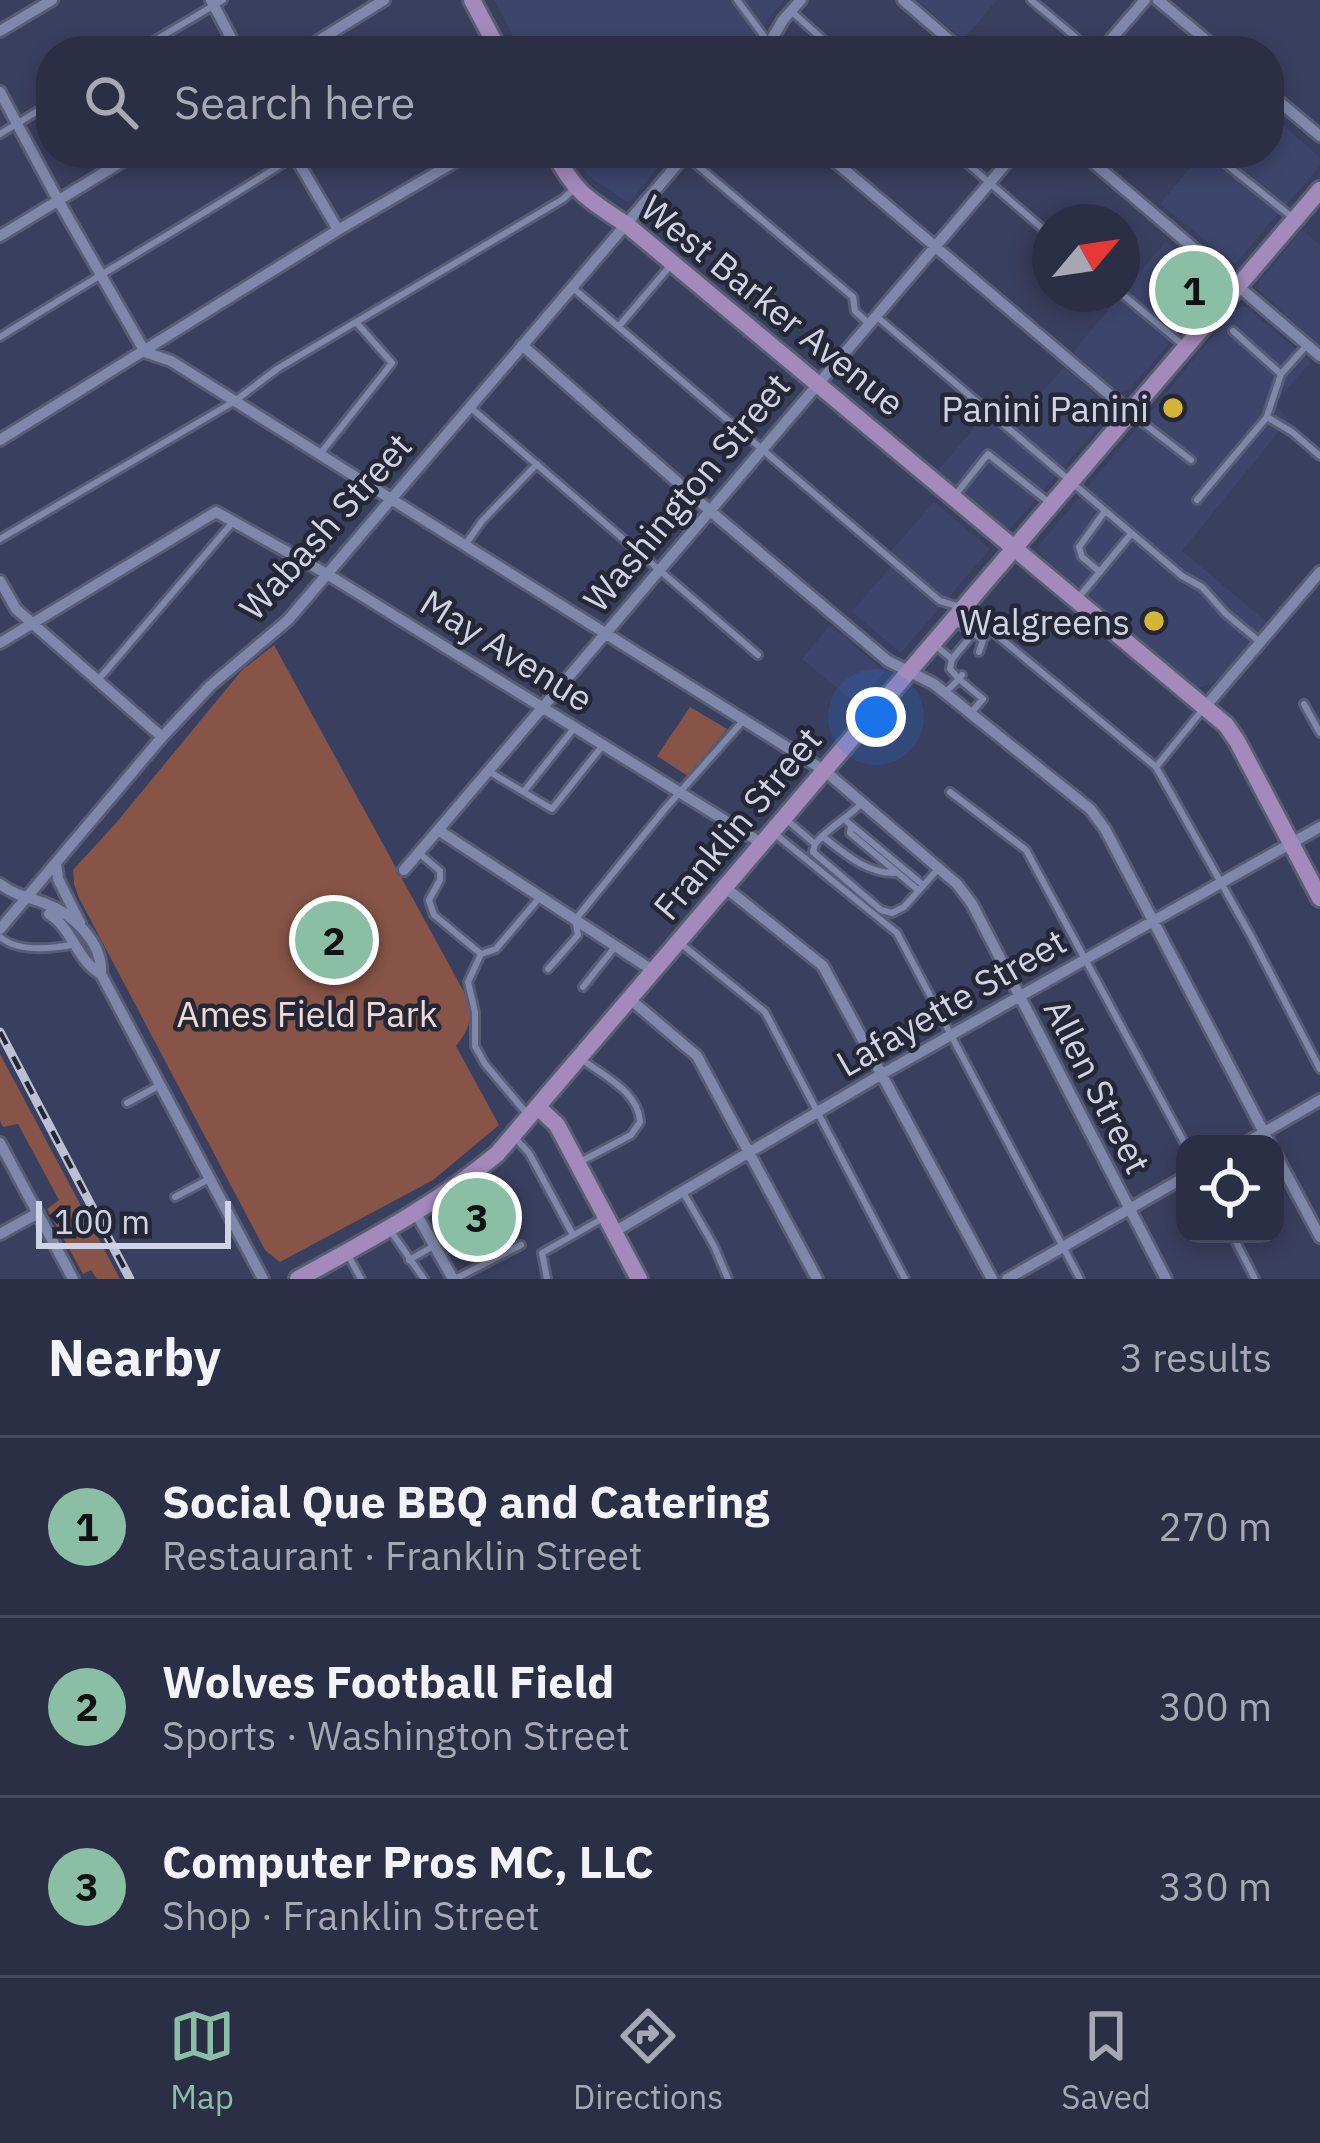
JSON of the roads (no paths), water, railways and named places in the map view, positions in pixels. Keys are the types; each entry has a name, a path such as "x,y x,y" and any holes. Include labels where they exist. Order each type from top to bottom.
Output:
{"main road":[{"path":"472,0 491,36"},
{"name":"West Barker Avenue","path":"563,168 575,188 627,225 1226,725 1320,898"},
{"name":"Franklin Street","path":"298,1279 416,1214 467,1180 514,1136 1320,190"},
{"path":"535,1113 556,1125 639,1279"}],"street":[{"path":"0,31 52,0"},
{"path":"326,36 384,0"},
{"path":"774,36 801,0"},
{"path":"903,0 945,36"},
{"path":"1111,36 1145,0"},
{"path":"1158,0 1201,36"},
{"path":"216,2 231,36"},
{"path":"0,92 36,159"},
{"path":"1284,106 1320,136"},
{"path":"41,168 145,352"},
{"path":"0,236 111,168"},
{"path":"304,168 338,230"},
{"path":"0,440 444,168"},
{"name":"Wabash Street","path":"0,933 162,737 210,686 288,620 674,168"},
{"path":"843,168 1130,412"},
{"name":"Washington Street","path":"404,870 1002,168"},
{"path":"1100,168 1320,356"},
{"path":"523,345 888,661 934,684 1090,809 1105,829 1265,1135"},
{"name":"Allen Street","path":"145,352 171,362 235,401 825,771 957,884 972,904 1166,1279"},
{"name":"May Avenue","path":"32,623 215,512 327,574 681,793 774,832"},
{"path":"1205,707 1320,572"},
{"path":"0,580 16,609 162,737"},
{"path":"0,643 32,623"},
{"name":"Lafayette Street","path":"610,1225 683,1192 1320,826"},
{"path":"438,830 655,972"},
{"path":"56,863 64,894 102,959 101,974 263,1279"},
{"path":"0,884 62,923 88,967 101,974"},
{"path":"725,888 823,966 992,1279"},
{"path":"29,899 45,903 81,926"},
{"path":"631,1000 697,1056 817,1279"},
{"path":"1271,1135 1320,1100"},
{"path":"0,1142 73,1279"},
{"path":"1284,1170 1320,1237"},
{"path":"1006,1279 1176,1182"},
{"path":"0,1234 38,1213"},
{"path":"416,1214 454,1279"}],"lane":[{"path":"736,0 760,36"},
{"path":"1031,0 1078,36"},
{"path":"161,36 216,2"},
{"path":"791,11 819,36"},
{"path":"0,134 36,112"},
{"path":"0,337 275,168"},
{"path":"702,168 853,297 855,311 1202,587 1260,642"},
{"path":"971,168 1032,220"},
{"path":"1231,168 1295,219"},
{"path":"0,539 235,401 277,369 575,188"},
{"path":"619,326 673,263"},
{"path":"572,287 940,601 990,629 1156,767 1320,1069"},
{"path":"1140,310 1185,348"},
{"path":"320,454 392,363 356,322"},
{"path":"1233,331 1281,374"},
{"path":"1197,500 1267,417 1281,374 1306,345"},
{"path":"470,406 758,655"},
{"path":"1130,412 1191,460"},
{"path":"1267,417 1320,456"},
{"path":"953,496 988,454 1052,505"},
{"path":"465,544 537,464"},
{"path":"1100,572 1082,557 1079,547 1105,511"},
{"path":"98,679 233,522"},
{"path":"1077,600 1132,534"},
{"path":"958,614 972,635 982,640"},
{"path":"980,652 990,629"},
{"path":"970,714 983,699 950,669 952,658 972,635"},
{"path":"933,643 952,658"},
{"path":"945,693 960,677"},
{"path":"1304,704 1320,733"},
{"path":"1156,767 1205,707"},
{"path":"548,969 578,935 575,920 745,720"},
{"path":"524,791 575,727"},
{"path":"487,771 552,809 604,745"},
{"path":"950,792 1026,850 1180,1135"},
{"path":"862,802 848,823 829,827 813,851 881,910 898,911 939,868"},
{"path":"848,823 850,832 897,873 921,887"},
{"path":"848,823 921,887"},
{"path":"774,832 815,844"},
{"path":"774,832 897,933 1081,1279"},
{"path":"822,836 854,861 897,873"},
{"path":"418,853 440,871 429,900 434,915 481,954"},
{"path":"535,1113 484,1064 475,1046 475,1012 468,982 481,954 496,949 540,897"},
{"path":"0,933 11,946 76,944"},
{"path":"679,943 765,1012 905,1279"},
{"path":"583,987 616,946"},
{"path":"577,1164 631,1135 640,1122 638,1105 624,1090 581,1059"},
{"path":"127,1103 160,1085"},
{"path":"514,1136 529,1153 573,1235"},
{"path":"175,1197 209,1179"},
{"path":"683,1192 728,1279"},
{"path":"547,1279 542,1253 573,1235 610,1225"},
{"path":"389,1228 424,1279"},
{"path":"1237,1243 1256,1279"},
{"path":"454,1279 521,1244"},
{"path":"409,1260 434,1245"},
{"path":"346,1252 361,1279"}],"railway":[{"path":"0,1032 130,1279"}],"place":[{"name":"Social Que BBQ and Catering","path":"1194,290"},
{"name":"Panini Panini","path":"1173,408"},
{"name":"Walgreens","path":"1154,621"},
{"name":"Wolves Football Field","path":"334,940"},
{"name":"Computer Pros MC, LLC","path":"477,1217"}],"park label":[{"name":"Ames Field Park","path":"307,1013"}]}
